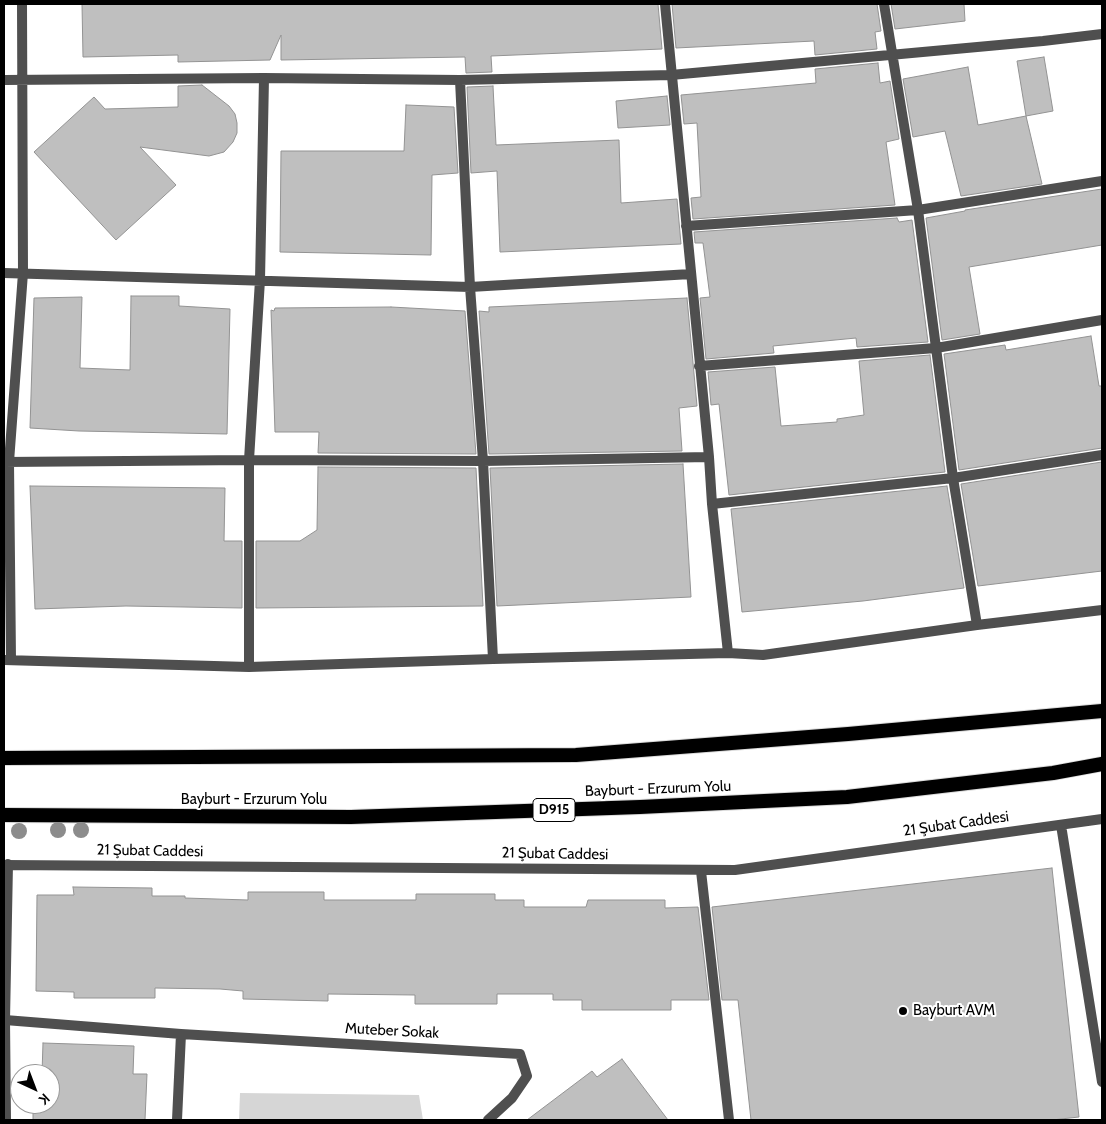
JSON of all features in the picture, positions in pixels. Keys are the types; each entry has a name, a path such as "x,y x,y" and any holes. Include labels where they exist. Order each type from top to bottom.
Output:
{"highway":[{"path":"4,758 576,755 848,734 1102,711"},
{"name":"Bayburt - Erzurum Yolu","path":"4,815 351,817 670,806 847,797 1054,772 1102,764"}],"street":[{"path":"22,4 23,273 6,462 8,660 250,668 728,653 764,655 977,625 1102,610"},
{"path":"665,4 712,504 728,653"},
{"path":"884,4 918,210 954,478 977,625"},
{"path":"4,80 264,78 460,80 671,75 1102,34"},
{"path":"250,668 249,460 260,280 264,78"},
{"path":"460,80 470,287 483,461 493,659"},
{"path":"686,226 918,210 1102,181"},
{"path":"4,273 470,287 691,274"},
{"path":"700,366 936,348 1102,320"},
{"path":"712,504 954,478 1102,456"},
{"path":"6,462 483,461 709,457"},
{"name":"21 Şubat Caddesi","path":"6,864 735,870 1102,819"},
{"path":"1061,825 1102,1082"},
{"path":"6,864 6,1120"},
{"path":"701,870 729,1120"},
{"name":"Muteber Sokak","path":"5,1020 181,1034 520,1054 527,1076 512,1098 488,1120"},
{"path":"177,1120 181,1034"}],"shaded area":[{"path":"240,1093 419,1095 423,1120 239,1120"}],"building":[{"path":"82,4 658,4 662,49 491,56 492,72 466,73 465,57 281,60 281,35 270,60 178,62 178,55 83,57"},
{"path":"672,4 877,4 881,31 875,32 877,49 815,55 814,41 676,48"},
{"path":"891,4 964,4 965,21 895,29"},
{"path":"1044,57 1053,111 1026,116 1017,61"},
{"path":"878,63 880,83 890,81 899,139 886,142 895,205 693,219 691,198 701,197 697,123 684,124 681,95 816,83 815,69"},
{"path":"968,67 978,125 1026,116 1042,184 961,196 945,131 913,137 903,79"},
{"path":"202,85 229,106 235,114 237,133 233,142 224,152 209,156 140,147 176,185 116,240 34,152 94,97 105,109 178,107 178,86"},
{"path":"493,86 496,145 619,140 621,203 677,199 681,244 500,252 497,171 471,173 467,87"},
{"path":"667,96 670,125 618,128 616,101"},
{"path":"406,105 454,107 458,173 432,175 431,255 280,252 281,151 404,151"},
{"path":"1102,189 1102,245 969,267 980,334 942,340 926,218 965,210"},
{"path":"897,218 899,222 912,220 928,342 857,347 856,338 773,346 774,353 706,359 700,298 710,297 703,243 695,243 694,232"},
{"path":"131,296 179,296 179,306 230,309 227,434 79,431 30,428 34,298 82,297 80,368 130,370"},
{"path":"687,298 697,406 679,408 682,451 489,454 479,311 489,312 489,307"},
{"path":"391,307 465,311 476,454 318,453 319,432 275,432 271,310 274,311 275,308"},
{"path":"1091,336 1099,386 1102,386 1102,448 959,470 944,354 1005,345 1006,350"},
{"path":"930,355 945,472 729,495 719,404 711,405 708,372 775,367 781,426 837,422 837,419 864,415 859,361"},
{"path":"1102,462 1102,571 978,586 961,484"},
{"path":"683,464 691,597 497,606 490,468"},
{"path":"318,467 476,468 483,606 256,608 256,541 300,541 317,530"},
{"path":"30,486 225,488 224,541 242,541 242,608 126,606 35,609"},
{"path":"947,486 964,588 863,601 742,612 731,509"},
{"name":"Bayburt AVM","path":"1052,868 1079,1117 1052,1120 751,1120 738,1000 722,1000 712,907"},
{"path":"73,887 152,888 152,896 248,900 248,892 324,892 324,900 416,900 416,894 495,894 495,900 524,900 524,907 586,907 588,900 665,900 665,908 698,907 709,1000 671,1000 671,1010 582,1010 582,1000 553,1000 553,994 497,994 497,1004 415,1004 415,995 328,994 328,1001 243,999 243,991 220,989 155,988 155,998 74,998 74,992 36,991 37,895 74,895"},
{"path":"43,1043 134,1046 133,1074 147,1074 145,1120 33,1120 33,1114 60,1114 60,1064 42,1064"},
{"path":"622,1059 668,1120 527,1120 592,1071 597,1077"}],"place":[{"name":"Bayburt AVM","path":"903,1011"}]}
